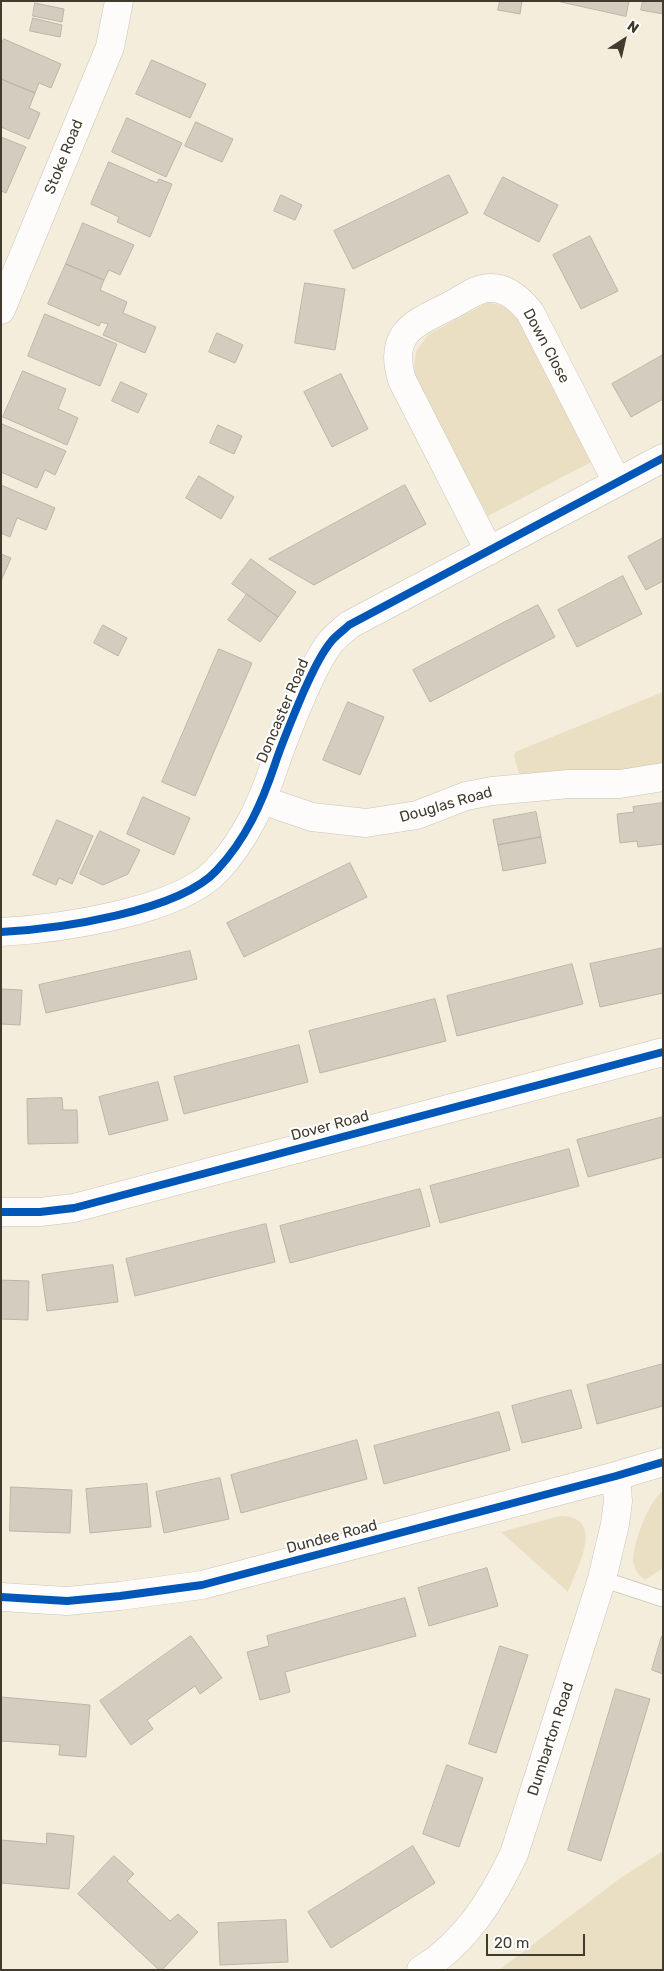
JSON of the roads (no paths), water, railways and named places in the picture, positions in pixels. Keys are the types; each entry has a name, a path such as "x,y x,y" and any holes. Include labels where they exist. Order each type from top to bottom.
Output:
{"street":[{"name":"Stoke Road","path":"1,310 110,47 119,1"},
{"name":"Down Close","path":"489,551 402,380 397,364 399,349 404,337 412,326 479,290 492,288 520,300 530,312 617,482"},
{"name":"Doncaster Road","path":"1,932 92,921 152,905 195,886 216,871 247,831 262,800 283,739 315,668 330,643 349,625 663,458"},
{"name":"Douglas Road","path":"262,800 312,817 366,823 417,815 466,796 492,791 569,784 620,784 663,777"},
{"name":"Dover Road","path":"1,1212 40,1212 74,1208 663,1052"},
{"name":"Dundee Road","path":"1,1597 67,1601 202,1585 663,1462"},
{"name":"Dumbarton Road","path":"420,1970 452,1946 477,1918 497,1889 514,1854 602,1579 615,1524 618,1501 616,1476"}],"lane":[{"path":"602,1579 663,1599"}]}
